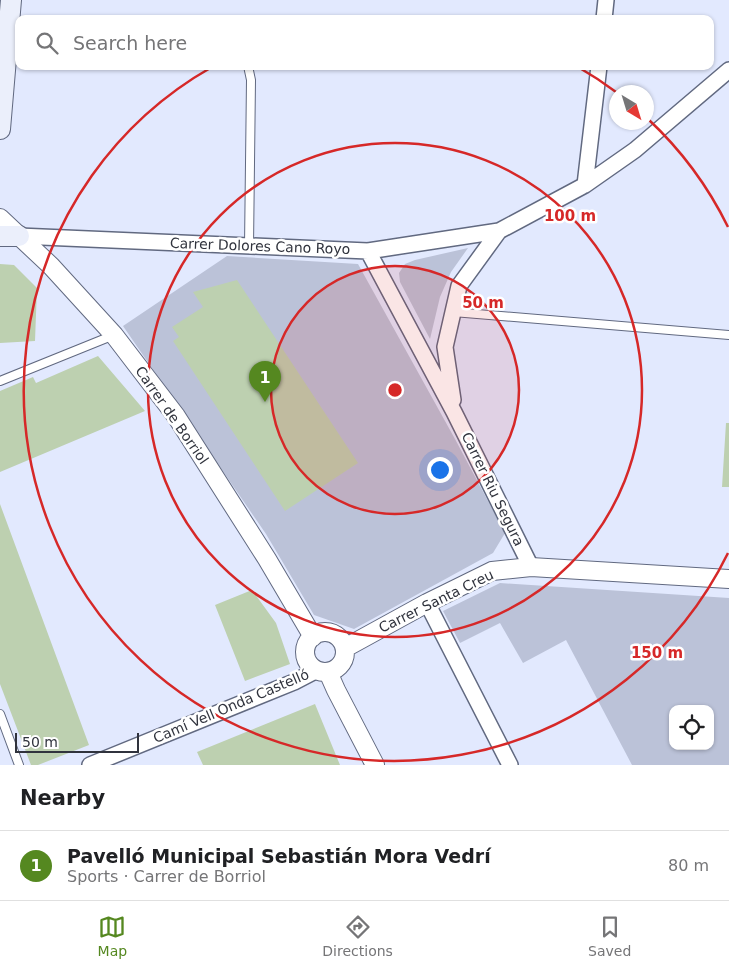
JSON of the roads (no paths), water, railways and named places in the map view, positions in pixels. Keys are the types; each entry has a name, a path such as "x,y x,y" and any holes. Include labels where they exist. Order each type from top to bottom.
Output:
{"main road":[{"path":"0,129 13,50 11,0"}],"street":[{"path":"604,15 606,0"},
{"path":"585,185 599,70"},
{"path":"454,412 446,347 459,286 499,230 585,185 636,150 729,70"},
{"name":"Carrer de Borriol","path":"0,218 9,236 51,266 114,335 176,416 262,551 313,637"},
{"name":"Carrer Dolores Cano Royo","path":"9,236 368,251 499,230"},
{"name":"Carrer Riu Segura","path":"368,251 454,412 531,567"},
{"path":"420,348 446,347"},
{"name":"Carrer Santa Creu","path":"345,648 427,603 492,571 531,567 729,579"},
{"path":"427,603 510,765"},
{"path":"322,671 336,669 342,664 345,656 345,648 339,637 323,632 317,634 307,644 306,657 310,665 322,671 336,690 375,765"},
{"name":"Camí Vell Onda Castelló","path":"90,765 322,671"}],"lane":[{"path":"249,70 251,80 249,246"},
{"path":"453,312 729,335"},
{"path":"0,381 114,335"},
{"path":"0,714 19,765"}],"place":[{"name":"Pavelló Municipal Sebastián Mora Vedrí","path":"265,402"}]}
